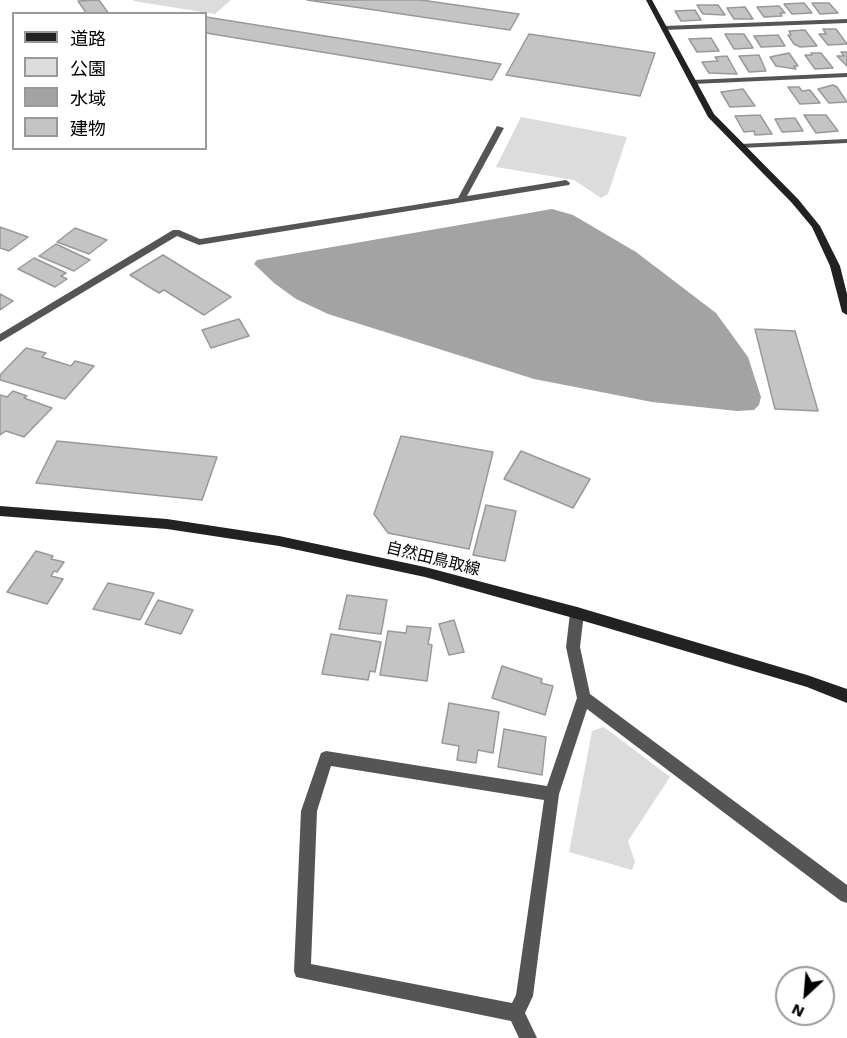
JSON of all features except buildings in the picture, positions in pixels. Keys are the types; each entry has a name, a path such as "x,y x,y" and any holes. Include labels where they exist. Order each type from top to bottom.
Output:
{"street":[{"path":"649,0 711,115 795,201 816,226 835,266 847,312"},
{"path":"664,28 847,21"},
{"path":"693,82 847,75"},
{"path":"462,198 500,128"},
{"path":"740,146 847,141"},
{"path":"0,339 176,232 199,242 566,183"},
{"name":"自然田鳥取線","path":"0,511 167,524 279,541 425,572 577,613 807,681 847,696"},
{"path":"516,1013 524,996 552,794 584,698 573,647 577,613"},
{"path":"584,698 847,895"},
{"path":"516,1013 302,971 309,811 326,758 552,794"},
{"path":"516,1013 528,1038"}],"green space":[{"path":"134,0 231,0 215,14"},
{"path":"521,117 627,137 608,194 601,198 574,180 496,167"},
{"path":"604,727 670,777 628,841 635,862 632,870 569,852 592,731"}],"water":[{"path":"552,209 573,215 636,252 716,313 748,357 761,397 759,405 754,410 737,411 652,402 534,379 328,314 296,299 254,264 257,260"}]}
